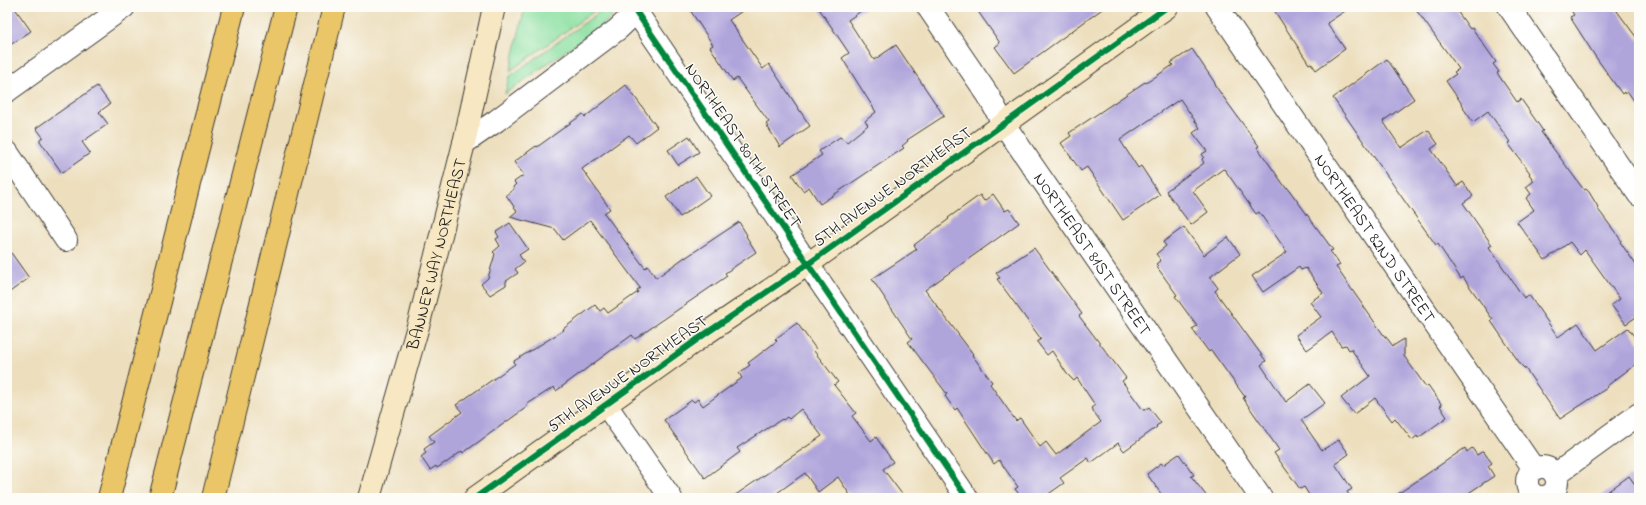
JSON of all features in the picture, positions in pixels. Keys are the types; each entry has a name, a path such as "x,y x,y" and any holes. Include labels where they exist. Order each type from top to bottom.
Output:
{"highway":[{"path":"109,498 234,7"},
{"path":"160,498 286,7"},
{"path":"213,498 332,16 344,7"}],"main road":[{"name":"BANNER WAY NORTHEAST","path":"370,497 420,319 464,143 494,7"},
{"name":"5TH AVENUE NORTHEAST","path":"475,498 705,334 808,264 1167,7"}],"street":[{"path":"7,91 124,7"},
{"name":"NORTHEAST 81ST STREET","path":"928,7 988,95 1003,123 1262,498"},
{"name":"NORTHEAST 82ND STREET","path":"1217,7 1534,469"},
{"path":"1509,7 1639,195"},
{"path":"464,143 507,113 618,29 637,9"},
{"name":"NORTHEAST 80TH STREET","path":"637,9 967,498"},
{"path":"7,152 66,240"},
{"path":"606,405 671,498"},
{"path":"1553,489 1550,469 1540,467 1534,469 1528,474 1525,495 1544,498 1639,414"}],"green space":[{"path":"525,7 600,7 510,71"},
{"path":"605,8 612,17 609,20 505,94 509,77"}],"building":[{"path":"7,7 14,7 31,31 7,47"},
{"path":"688,7 748,7 729,20 763,69 769,64 810,126 780,147 766,124 769,122 737,78 733,81 710,47 713,45"},
{"path":"818,7 867,7 848,20 874,60 896,45 944,116 907,140 908,141 902,146 904,148 820,204 809,187 803,191 792,175 822,155 819,151 840,137 847,142 868,125 865,121 876,112 842,58 849,53"},
{"path":"975,7 1105,7 1014,73 995,47 1000,43"},
{"path":"1272,7 1351,7 1327,23 1345,49 1316,70 1311,63 1309,64"},
{"path":"1414,7 1454,7 1470,29 1472,28 1496,62 1493,64 1499,72 1497,73 1517,102 1521,99 1543,131 1541,132 1584,190 1586,189 1589,192 1598,207 1597,208 1621,240 1620,242 1639,269 1639,315 1626,324 1611,305 1620,299 1585,250 1580,255 1570,242 1545,260 1517,222 1534,210 1526,198 1531,194 1526,187 1534,181 1529,174 1530,173 1508,143 1510,142 1488,111 1473,122 1463,108 1464,107 1446,81 1456,74 1454,72 1459,69"},
{"path":"1569,7 1614,7 1639,41 1639,108 1628,92 1625,94 1624,92 1622,94 1595,56 1570,17 1574,15"},
{"path":"1192,49 1215,83 1214,84 1259,146 1257,147 1333,250 1330,251 1340,265 1336,267 1385,337 1393,346 1404,339 1404,356 1426,387 1428,385 1442,405 1440,406 1447,417 1418,438 1417,436 1412,440 1395,418 1392,421 1375,398 1354,414 1341,398 1370,376 1351,349 1349,350 1346,345 1341,346 1332,332 1307,350 1296,335 1321,317 1310,302 1323,293 1306,268 1301,270 1299,267 1263,292 1252,276 1287,252 1259,212 1256,214 1225,170 1223,169 1193,191 1208,212 1191,225 1166,191 1204,163 1202,159 1204,157 1202,154 1207,151 1193,133 1200,128 1180,99 1120,140 1138,168 1141,166 1160,195 1123,220 1087,167 1081,171 1061,143 1071,136 1069,133 1173,65 1171,63"},
{"path":"1387,59 1414,99 1383,121 1401,148 1428,130 1438,144 1431,149 1457,186 1463,182 1473,196 1463,203 1492,245 1489,247 1524,298 1529,295 1558,337 1578,323 1597,350 1628,328 1639,343 1639,362 1606,387 1607,388 1560,419 1525,368 1521,365 1491,321 1493,320 1463,277 1461,279 1438,244 1436,245 1333,98"},
{"path":"626,85 657,127 636,143 629,135 582,169 610,209 604,213 645,268 648,266 656,278 739,222 756,252 725,273 727,276 635,339 632,335 556,391 554,387 526,405 527,407 463,453 462,451 446,463 437,468 436,466 430,470 421,457 426,453 424,449 434,442 429,436 462,412 456,405 515,364 514,361 564,330 563,329 595,305 600,311 604,308 608,313 638,292 637,290 640,288 590,220 563,240 555,229 510,217 517,211 506,195 514,189 513,187 516,184 514,182 524,175 514,162 583,114 585,117"},
{"path":"97,86 110,104 99,112 108,124 82,142 90,153 62,173 40,141 43,137 36,128"},
{"path":"689,136 699,152 678,165 668,150"},
{"path":"696,176 710,196 680,217 666,197"},
{"path":"993,194 1005,211 1009,209 1019,223 925,290 973,354 972,355 992,382 990,384 1016,421 1020,418 1040,447 1046,442 1056,455 1101,422 1091,408 1095,405 1077,378 1074,381 1067,374 1052,351 1047,355 1037,342 1041,339 997,279 1000,278 996,273 1034,248 1082,314 1079,316 1126,378 1122,381 1143,410 1149,407 1161,423 1124,451 1118,443 1091,463 1088,458 1060,478 1064,483 1043,498 1022,498 1015,489 1018,487 999,460 994,464 957,408 955,410 945,396 947,394 908,342 912,339 872,279 917,249 914,245 980,195 984,201"},
{"path":"510,223 528,249 519,255 524,262 515,269 518,273 506,281 506,285 490,295 481,284 488,278 495,254 493,252 500,246 496,239 499,237 496,232"},
{"path":"1184,227 1204,255 1228,237 1240,254 1210,277 1218,288 1215,291 1266,361 1261,365 1286,402 1310,384 1325,403 1301,420 1322,450 1339,440 1349,454 1335,464 1352,489 1347,492 1351,498 1311,498 1304,487 1300,489 1274,453 1279,450 1243,398 1245,397 1211,350 1209,352 1192,329 1197,326 1175,296 1177,295 1156,264 1161,260 1156,254 1166,246 1163,242"},
{"path":"7,247 29,278 7,294"},
{"path":"797,323 816,349 814,351 838,382 834,385 856,413 852,416 871,441 876,437 893,462 883,469 905,498 852,498 838,477 818,492 805,473 770,498 731,498 822,436 801,409 789,419 787,417 783,420 782,419 737,448 740,452 705,478 664,420 692,400 694,402 698,399 703,406 742,378 739,373 750,365 748,363 777,341 775,339"},
{"path":"1465,448 1467,452 1472,448 1477,455 1483,451 1492,463 1488,466 1494,476 1461,498 1392,498"},
{"path":"1179,454 1194,475 1191,476 1208,498 1164,498 1147,474 1161,463 1163,465"},
{"path":"1629,476 1639,490 1639,498 1599,498"}],"cycle path":[{"path":"633,7 967,498"},
{"path":"475,498 705,334 808,264 1167,7"}]}
